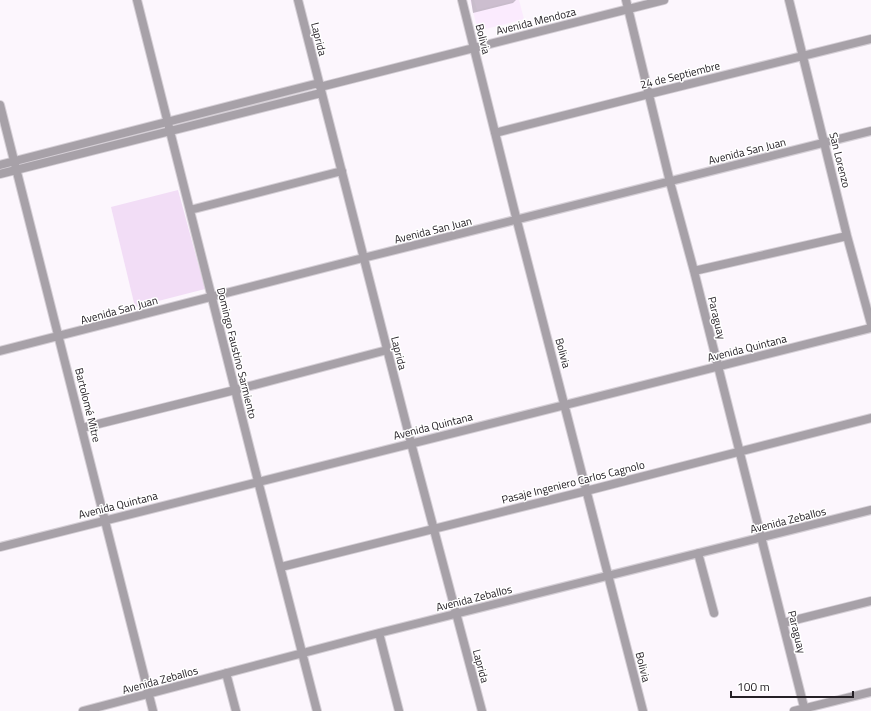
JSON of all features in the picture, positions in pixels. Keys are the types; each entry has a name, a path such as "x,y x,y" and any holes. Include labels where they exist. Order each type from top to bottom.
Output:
{"street":[{"name":"Domingo Faustino Sarmiento","path":"137,0 211,298 318,711"},
{"name":"Laprida","path":"298,0 363,258 482,711"},
{"name":"Bolivia","path":"462,0 643,711"},
{"name":"Paraguay","path":"626,0 670,182 762,538 804,710"},
{"name":"Avenida Mendoza","path":"0,165 167,122 320,87 664,0"},
{"name":"San Lorenzo","path":"789,0 847,236 871,324"},
{"name":"24 de Septiembre","path":"495,133 871,39"},
{"name":"Avenida Mendoza","path":"0,174 169,131 320,87"},
{"name":"Bartolomé Mitre","path":"0,105 153,711"},
{"name":"Avenida San Juan","path":"0,351 363,258 871,131"},
{"path":"190,210 342,171"},
{"path":"694,271 847,236"},
{"name":"Avenida Quintana","path":"0,547 871,328"},
{"path":"82,428 387,350"},
{"name":"Pasaje Ingeniero Carlos Cagnolo","path":"281,567 871,418"},
{"name":"Avenida Zeballos","path":"83,711 379,633 871,510"},
{"path":"698,553 714,613"},
{"path":"783,622 871,601"},
{"path":"379,633 399,711"},
{"path":"226,673 236,711"},
{"path":"794,711 804,710 871,692"}],"shaded area":[{"path":"470,0 519,0 524,19 478,31"},
{"path":"178,190 205,289 135,307 111,207"}],"building":[{"path":"474,0 514,0 514,1 477,10"}]}
